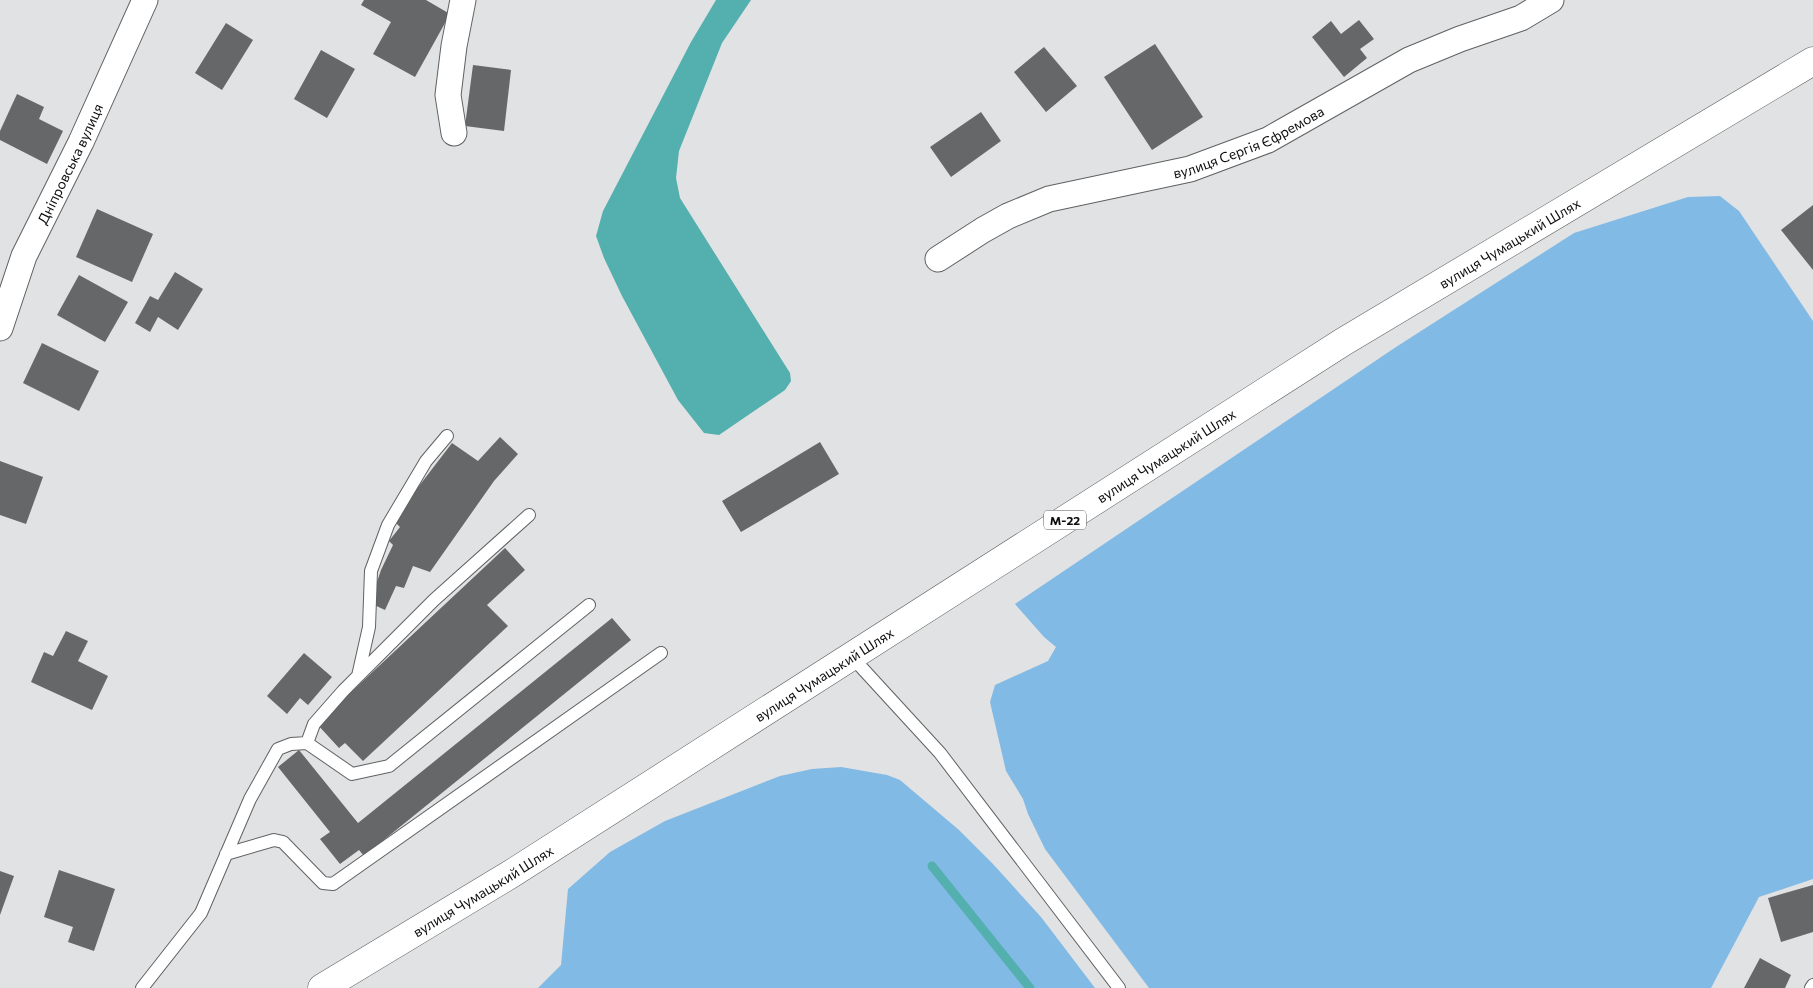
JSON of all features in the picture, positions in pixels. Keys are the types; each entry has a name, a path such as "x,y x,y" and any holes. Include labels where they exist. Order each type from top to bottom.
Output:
{"highway":[{"name":"вулиця Чумацький Шлях","path":"322,988 511,874 1342,342 1813,61"}],"street":[{"name":"Дніпровська вулиця","path":"0,328 24,256 81,142 145,0"},
{"path":"454,133 448,95 454,46 463,0"},
{"name":"вулиця Сергія Єфремова","path":"938,259 1008,216 1049,198 1190,169 1268,140 1409,60 1460,39 1521,18 1551,0"}],"lane":[{"path":"358,676 368,627 371,571 388,525 426,461 447,436"},
{"path":"306,743 314,724 358,676 434,600 529,515"},
{"path":"142,988 201,913 250,799 278,749 291,744 306,743 352,774 389,766 589,605"},
{"path":"226,854 274,840 283,842 324,883 333,884 661,653"},
{"path":"851,656 940,753 1119,988"},
{"path":"1811,988 1813,984"}],"shaded area":[{"path":"716,0 751,0 722,43 679,151 676,178 680,198 790,373 791,381 785,390 719,435 704,433 678,400 622,296 596,236 603,211 691,42"},
{"path":"1720,196 1739,211 1813,321 1813,879 1759,897 1711,988 1149,988 1045,849 1023,799 1006,771 990,702 995,685 1048,661 1056,647 1044,637 1015,604 1396,347 1574,233 1688,197"},
{"path":"841,767 887,775 900,780 959,830 1041,917 1095,988 538,988 561,965 568,889 610,852 665,821 780,776 812,769"}],"building":[{"path":"364,0 426,0 450,14 415,77 373,54 391,22 361,5"},
{"path":"1359,20 1374,39 1360,49 1367,58 1344,77 1312,37 1331,21 1341,34"},
{"path":"226,23 253,40 222,90 195,73"},
{"path":"1155,44 1203,117 1152,150 1104,77"},
{"path":"1044,47 1077,86 1046,112 1014,72"},
{"path":"321,50 355,69 327,118 294,99"},
{"path":"473,65 511,70 504,131 465,126"},
{"path":"17,94 44,107 39,119 63,131 47,164 0,140 0,131"},
{"path":"981,112 1001,141 951,177 930,147"},
{"path":"1813,205 1813,270 1781,230"},
{"path":"97,209 153,234 132,282 76,257"},
{"path":"175,272 203,289 178,330 158,317 150,332 135,323 150,296 158,300"},
{"path":"79,275 128,302 105,342 57,315"},
{"path":"42,343 99,371 79,411 23,383"},
{"path":"500,437 518,454 494,481 430,572 413,566 404,588 396,586 385,610 370,603 381,570 393,545 389,541 400,527 393,520 452,443 478,461"},
{"path":"820,442 839,474 741,532 722,501"},
{"path":"0,461 43,477 26,524 0,515"},
{"path":"505,548 525,570 487,605 508,626 363,761 345,743 339,748 317,724"},
{"path":"612,618 631,640 364,856 359,850 340,864 320,839 330,832 278,767 299,750 358,823"},
{"path":"66,631 88,641 78,661 108,676 92,710 31,682 44,652 53,656"},
{"path":"304,653 332,677 308,705 300,698 287,714 267,696"},
{"path":"59,870 115,889 94,951 68,942 73,927 44,917"},
{"path":"0,871 14,876 0,915"},
{"path":"1813,885 1813,932 1781,942 1768,898"},
{"path":"1760,958 1791,975 1785,988 1744,988"}],"waterway":[{"path":"932,866 1030,988"}]}
